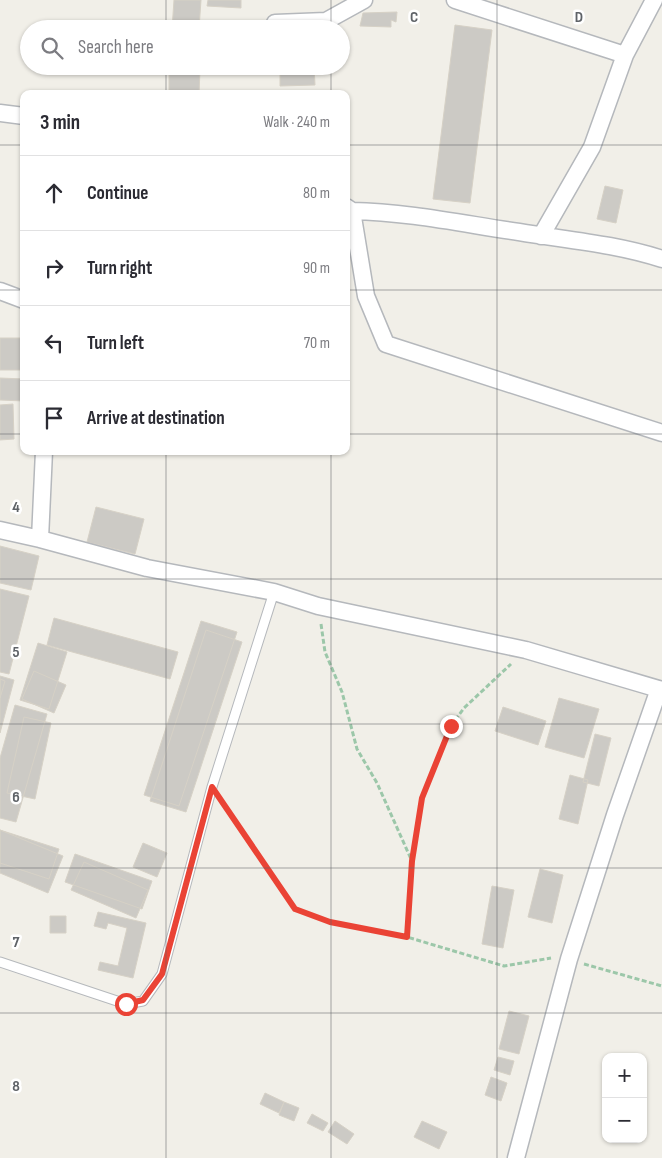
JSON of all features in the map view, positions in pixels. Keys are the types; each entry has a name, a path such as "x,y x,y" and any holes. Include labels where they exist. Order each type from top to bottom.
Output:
{"street":[{"path":"328,20 364,0"},
{"path":"454,0 625,55"},
{"path":"541,236 592,147 625,55 654,0"},
{"path":"0,113 20,116"},
{"path":"350,209 386,212 639,251 662,259"},
{"path":"350,214 366,296 386,344 662,433"},
{"path":"0,291 20,298"},
{"path":"40,539 44,455"},
{"path":"0,530 147,568 274,592 318,606 526,650 661,689 615,816 569,959 516,1158"}],"lane":[{"path":"0,962 126,1004 143,1000 162,974 212,787 274,592"}],"path":[{"path":"318,606 325,652 342,692 357,750 377,783 412,861"},
{"path":"407,937 412,861 422,798 451,726 464,708 526,650"},
{"path":"212,787 295,909 330,922 407,937 504,966 552,958 569,959 662,986"}],"building":[{"path":"174,0 201,0 200,20 173,20"},
{"path":"208,0 241,0 241,8 207,6"},
{"path":"397,12 396,22 391,20 391,27 360,26 363,13"},
{"path":"455,25 492,30 470,203 433,199"},
{"path":"169,75 200,75 199,90 169,90"},
{"path":"280,75 314,75 315,85 280,86"},
{"path":"605,186 623,190 616,223 597,219"},
{"path":"0,338 20,338 20,370 0,370"},
{"path":"0,378 20,379 20,401 0,400"},
{"path":"13,404 14,439 0,440 0,405"},
{"path":"96,507 144,519 135,554 87,542"},
{"path":"0,546 39,556 31,590 0,583"},
{"path":"0,589 29,596 9,674 0,672"},
{"path":"54,618 178,652 170,679 47,645"},
{"path":"201,621 237,632 179,806 144,795"},
{"path":"206,630 242,642 186,812 150,801"},
{"path":"38,643 67,652 49,709 20,700"},
{"path":"34,671 66,685 54,713 22,699"},
{"path":"0,676 14,680 0,733"},
{"path":"0,679 5,681 0,698"},
{"path":"559,698 599,709 584,758 545,747"},
{"path":"15,705 47,714 16,822 0,818 0,758"},
{"path":"503,707 546,721 538,745 495,731"},
{"path":"24,717 51,723 35,799 7,793"},
{"path":"595,734 611,738 599,786 583,782"},
{"path":"570,775 588,780 578,824 559,819"},
{"path":"0,830 63,856 48,893 0,873"},
{"path":"0,830 59,849 49,879 0,863"},
{"path":"143,843 167,853 157,877 133,867"},
{"path":"75,854 152,881 142,909 65,882"},
{"path":"84,862 148,890 136,918 71,890"},
{"path":"540,869 563,875 552,923 528,917"},
{"path":"492,886 514,890 503,948 482,944"},
{"path":"98,912 146,923 133,978 98,970 100,962 118,966 127,928 108,923 106,929 94,926"},
{"path":"50,916 66,916 66,933 50,933"},
{"path":"509,1011 529,1016 519,1054 499,1049"},
{"path":"498,1057 514,1061 510,1075 494,1070"},
{"path":"491,1077 507,1083 501,1101 485,1095"},
{"path":"265,1093 284,1102 279,1113 260,1104"},
{"path":"284,1102 299,1108 294,1121 279,1115"},
{"path":"312,1114 328,1123 323,1131 307,1123"},
{"path":"335,1121 354,1134 347,1144 328,1132"},
{"path":"422,1121 447,1132 439,1149 414,1137"}],"route":[{"path":"126,1004 143,1000 162,974 212,787 295,909 330,922 407,937 412,861 422,798 451,726"}]}
